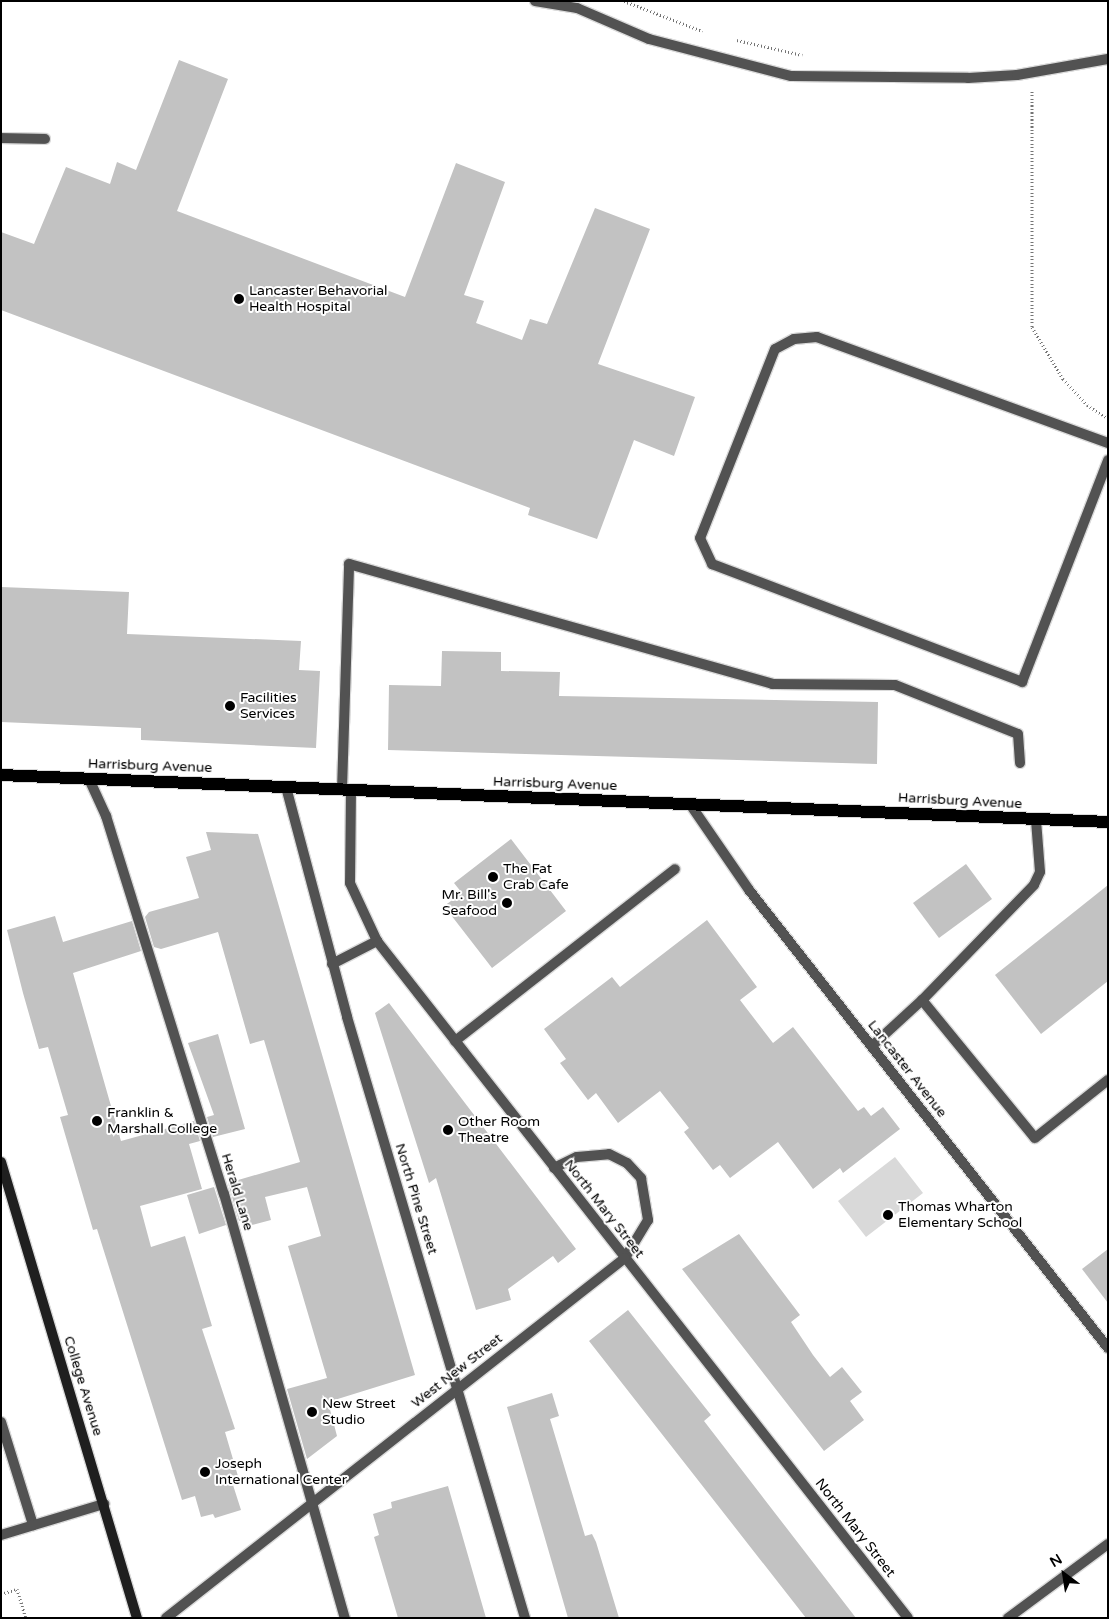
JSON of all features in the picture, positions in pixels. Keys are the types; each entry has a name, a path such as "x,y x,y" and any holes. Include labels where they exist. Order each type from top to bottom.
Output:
{"main road":[{"name":"Harrisburg Avenue","path":"1,775 1108,822"},
{"name":"College Avenue","path":"1,1162 137,1618"}],"street":[{"path":"535,1 574,4 649,39 791,76 968,78 1017,75 1108,59"},
{"path":"1,138 46,139"},
{"path":"1108,443 817,337 794,339 775,349 700,538 712,564 1022,682 1108,460"},
{"name":"North Mary Street","path":"908,1618 377,942 350,883 347,790 349,564 772,684 895,685 1018,734 1020,763"},
{"name":"Herald Lane","path":"89,779 106,816 224,1194 345,1618"},
{"name":"North Pine Street","path":"286,787 332,964 525,1618"},
{"name":"Lancaster Avenue","path":"690,804 749,890 1108,1348"},
{"path":"872,1046 922,1000 1034,885 1040,872 1036,820"},
{"path":"455,1041 674,869"},
{"path":"332,964 377,942"},
{"path":"922,1000 1035,1138 1108,1080"},
{"path":"554,1168 586,1155 609,1154 627,1163 641,1178 648,1220 625,1258"},
{"name":"West New Street","path":"166,1618 311,1502 625,1258"},
{"path":"1,1422 33,1525"},
{"path":"1,1535 104,1504"},
{"path":"1008,1618 1108,1544"}],"path":[{"path":"1032,90 1032,327 1063,379 1087,405 1108,418"},
{"path":"1,1594 17,1589 26,1618"}],"shaded area":[{"path":"895,1157 923,1193 866,1237 838,1201"}],"building":[{"name":"Lancaster Behavorial Health Hospital","path":"179,60 228,79 177,211 405,297 456,163 505,182 464,295 484,301 476,323 522,340 530,319 547,324 595,208 650,229 598,364 695,397 674,456 634,440 597,539 528,515 530,508 1,310 1,232 34,244 66,167 110,184 117,162 136,170"},
{"path":"1,587 129,592 127,634 301,641 299,670 320,671 316,748 141,740 141,728 1,722"},
{"path":"442,651 501,652 501,671 560,672 559,696 878,702 877,764 388,750 389,685 441,686"},
{"path":"206,832 258,834 415,1375 328,1402 337,1436 307,1459 287,1389 327,1378 288,1246 321,1236 307,1187 265,1197 271,1220 248,1226 246,1219 239,1221 228,1183 300,1162 270,1060 264,1040 250,1044 218,932 161,949 154,947 145,917 149,912 199,898 186,857 211,850"},
{"path":"511,839 566,911 492,968 444,906 462,893 454,883"},
{"path":"966,864 992,899 939,938 913,903"},
{"path":"1108,885 1108,981 1041,1034 995,975"},
{"path":"55,916 63,942 132,921 141,951 73,973 121,1141 194,1121 200,1141 189,1144 202,1189 140,1206 151,1247 185,1236 212,1326 202,1329 235,1429 225,1432 240,1483 233,1485 241,1510 215,1518 213,1514 201,1517 195,1496 182,1500 97,1229 93,1230 60,1117 68,1115 48,1047 39,1049 23,993 7,930"},
{"path":"707,920 757,987 740,1000 773,1043 793,1027 858,1111 864,1107 871,1116 883,1107 900,1129 843,1173 840,1168 813,1189 778,1142 730,1178 720,1165 713,1170 684,1132 689,1128 660,1091 618,1123 596,1093 588,1100 560,1063 566,1059 544,1029 612,977 620,987"},
{"path":"389,1003 576,1249 558,1263 553,1256 508,1289 511,1300 476,1310 436,1178 429,1183 375,1013"},
{"path":"218,1034 245,1129 213,1137 207,1117 214,1115 188,1043"},
{"path":"214,1187 226,1225 199,1234 187,1195"},
{"path":"739,1234 800,1315 791,1322 830,1377 842,1367 862,1392 850,1401 864,1420 824,1451 682,1269"},
{"path":"1108,1249 1108,1303 1082,1269"},
{"path":"628,1310 711,1415 704,1421 856,1618 806,1618 589,1341"},
{"path":"552,1393 559,1416 550,1419 585,1536 592,1534 596,1542 619,1618 568,1618 507,1407"},
{"path":"448,1486 486,1618 398,1618 374,1537 379,1535 373,1514 392,1508 391,1502"}],"place":[{"name":"Lancaster Behavorial Health Hospital","path":"239,299"},
{"name":"Facilities Services","path":"230,706"},
{"name":"The Fat Crab Cafe","path":"493,877"},
{"name":"Mr. Bill's Seafood","path":"507,903"},
{"name":"Franklin & Marshall College","path":"97,1121"},
{"name":"Other Room Theatre","path":"448,1130"},
{"name":"Thomas Wharton Elementary School","path":"888,1215"},
{"name":"New Street Studio","path":"312,1412"},
{"name":"Joseph International Center","path":"205,1472"}]}
